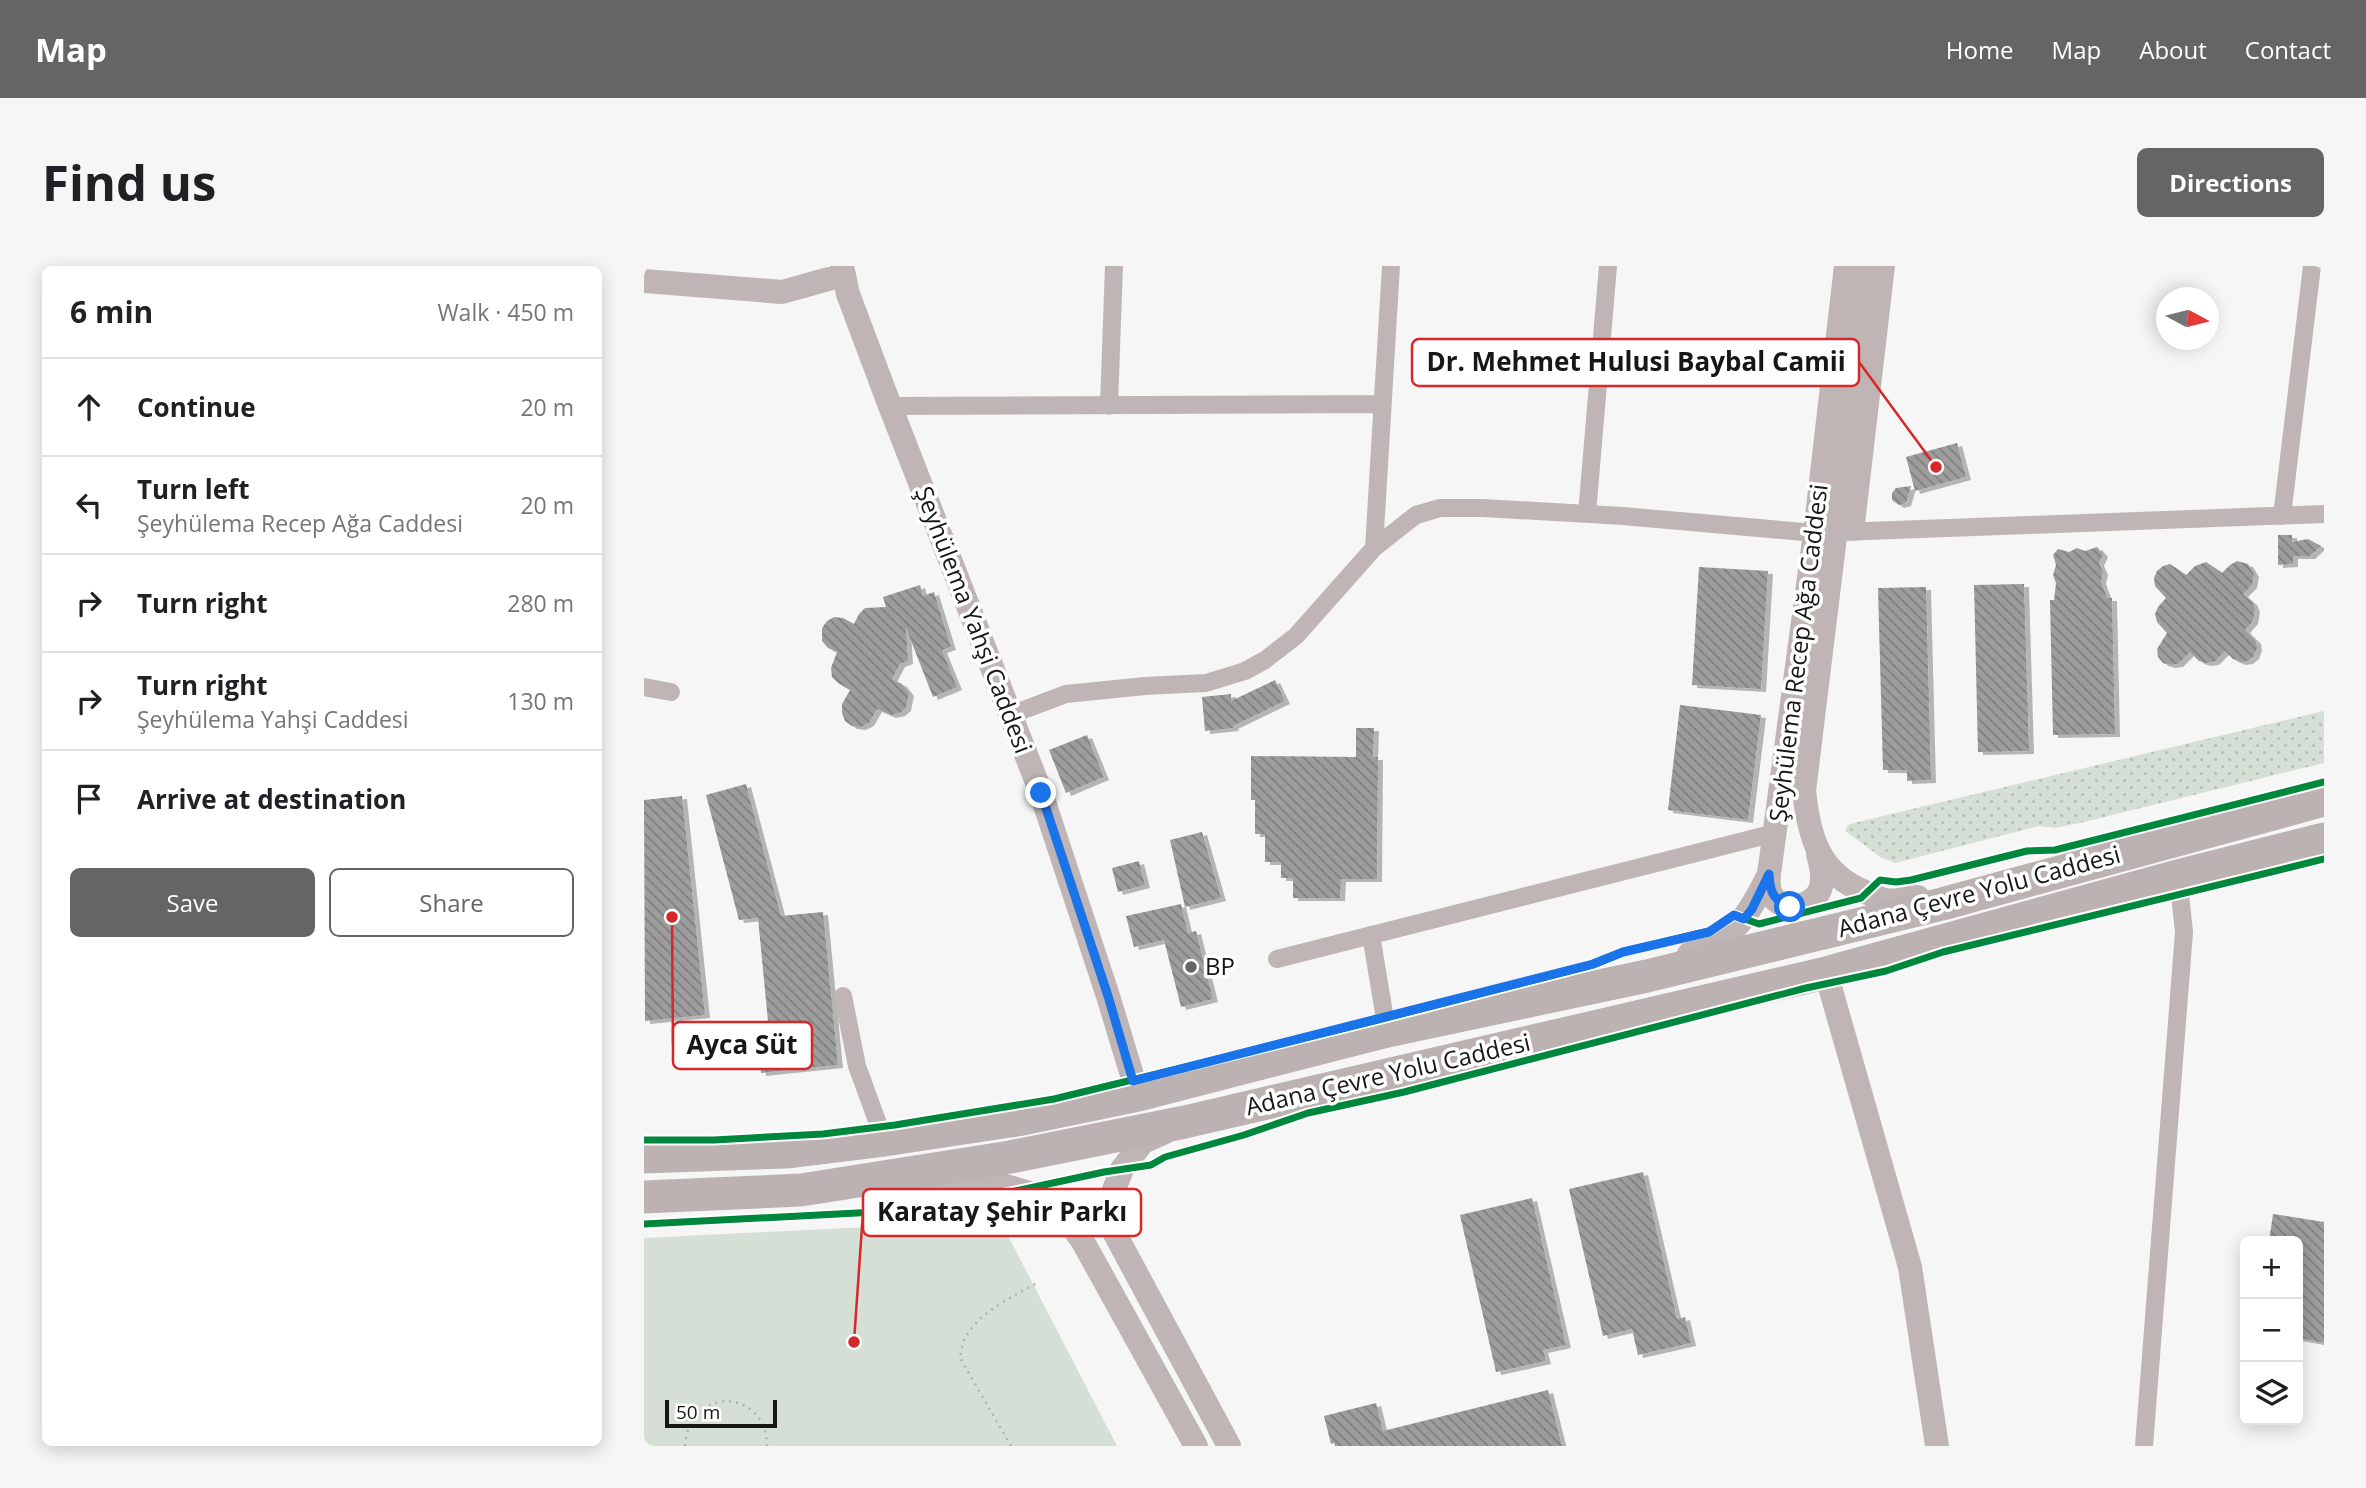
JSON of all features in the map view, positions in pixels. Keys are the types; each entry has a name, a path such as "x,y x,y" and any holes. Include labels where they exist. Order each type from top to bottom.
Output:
{"highway":[{"name":"Adana Çevre Yolu Caddesi","path":"644,1157 786,1152 1017,1121 1138,1095 1387,1031 1647,976 1942,904 2324,800"},
{"name":"Adana Çevre Yolu Caddesi","path":"644,1199 801,1190 1010,1157 1185,1122 1826,973 2178,876 2324,839"}],"street":[{"path":"1109,406 1114,266"},
{"path":"1374,548 1391,266"},
{"path":"1587,514 1608,266"},
{"name":"Şeyhülema Recep Ağa Caddesi","path":"1647,976 1664,961 1709,948 1735,928 1752,909 1769,874 1835,533 1846,266"},
{"name":"Şeyhülema Recep Ağa Caddesi","path":"1868,266 1804,790 1808,826 1818,853 1834,873 1850,886 1887,901 1924,896 1942,904"},
{"path":"1835,533 1886,266"},
{"path":"2282,516 2312,266"},
{"path":"644,281 782,292 843,270"},
{"name":"Şeyhülema Yahşi Caddesi","path":"843,270 848,294 890,406 1041,793 1138,1095"},
{"path":"890,406 1382,404"},
{"path":"1010,715 1066,694 1206,683 1245,671 1265,660 1296,636 1374,548 1416,515 1440,508 1587,514 1835,533 2324,514"},
{"path":"644,687 671,692"},
{"path":"1277,959 1775,833"},
{"path":"1769,874 1770,890 1776,901 1790,907 1805,905 1819,892 1822,873 1818,853"},
{"path":"2144,1446 2184,932 2178,876"},
{"path":"1371,935 1387,1031"},
{"path":"1826,973 1910,1267 1937,1446"},
{"path":"843,996 857,1066 884,1140"},
{"path":"1185,1122 1143,1142 1122,1169 1110,1200 1114,1232 1229,1446"},
{"path":"801,1190 885,1193 952,1183 992,1182 1033,1194 1064,1216 1082,1240 1196,1446"}],"path":[{"path":"1011,1446 960,1359 965,1337 979,1321 1037,1283"},
{"path":"685,1446 686,1432 692,1419 702,1409 714,1403 728,1401 742,1404 754,1412 763,1423 767,1446"}],"shaded area":[{"path":"2324,711 2324,763 2080,823 2055,828 2039,826 1895,863 1882,858 1845,831 1848,825 1858,822"},
{"path":"927,1224 1005,1230 1117,1446 644,1446 644,1238"}],"building":[{"path":"1957,443 1966,477 1915,491 1906,457"},
{"path":"1911,486 1906,503 1899,505 1892,500 1892,493 1896,488"},
{"path":"2278,535 2292,535 2292,542 2308,539 2321,546 2310,556 2293,556 2293,564 2278,565"},
{"path":"2097,547 2103,554 2099,563 2103,572 2101,581 2107,598 2112,598 2115,734 2053,735 2050,600 2054,600 2056,583 2053,575 2056,565 2053,555 2058,549 2069,552 2077,548 2085,551"},
{"path":"2237,561 2248,564 2254,574 2252,585 2243,594 2255,609 2253,621 2245,630 2256,641 2254,656 2241,662 2225,651 2214,662 2206,663 2199,661 2190,652 2178,664 2163,663 2158,657 2157,649 2167,633 2157,622 2155,614 2166,598 2155,586 2157,571 2170,564 2186,575 2195,566 2206,562 2222,573"},
{"path":"1699,567 1768,571 1761,689 1692,685"},
{"path":"2024,584 2029,751 1978,752 1974,585"},
{"path":"920,585 923,596 934,592 951,647 942,650 957,687 933,697 906,628 908,661 900,664 892,679 902,684 909,693 906,708 891,715 877,709 869,723 861,727 852,726 845,721 842,713 842,704 850,690 832,677 831,668 837,652 822,641 822,628 834,617 854,624 865,608 886,607 883,597"},
{"path":"1926,587 1931,780 1907,781 1907,770 1883,770 1878,588"},
{"path":"1275,680 1285,701 1233,726 1234,728 1205,731 1202,697 1231,694 1231,701"},
{"path":"1680,705 1761,715 1748,820 1668,810"},
{"path":"1356,728 1374,728 1373,757 1378,757 1377,879 1341,879 1340,898 1293,898 1293,878 1281,878 1281,862 1265,862 1265,834 1255,834 1255,800 1251,800 1251,756 1356,757"},
{"path":"1087,735 1104,777 1066,793 1049,750"},
{"path":"746,784 781,916 823,912 838,1065 761,1073 759,1043 770,1042 758,918 739,920 706,795"},
{"path":"682,796 705,1015 645,1021 644,800"},
{"path":"1202,832 1221,898 1185,907 1170,840"},
{"path":"1139,861 1145,885 1118,892 1112,868"},
{"path":"1181,904 1188,933 1196,931 1213,999 1181,1007 1164,940 1134,947 1126,916"},
{"path":"1643,1172 1677,1319 1685,1317 1691,1343 1638,1355 1632,1329 1603,1336 1569,1189"},
{"path":"1532,1198 1566,1345 1543,1350 1546,1361 1496,1372 1460,1215"},
{"path":"2273,1214 2324,1222 2324,1343 2303,1339 2303,1236 2270,1236"},
{"path":"1548,1390 1562,1446 1335,1446 1334,1443 1331,1444 1324,1416 1376,1403 1383,1431"}],"cycle path":[{"path":"644,1140 714,1140 823,1134 1054,1099 1593,965 1623,952 1709,931 1734,915 1759,924 1861,898 1880,880 1911,880 2027,851 2055,850 2324,782"},
{"path":"644,1224 876,1212 992,1196 1104,1172 1151,1165 1165,1157 1244,1135 1308,1113 1404,1092 1806,988 1886,971 1943,952 2324,859"}],"place":[{"name":"Dr. Mehmet Hulusi Baybal Camii","path":"1936,467"},
{"name":"Ayca Süt","path":"672,917"},
{"name":"BP","path":"1191,967"},
{"name":"Karatay Şehir Parkı","path":"854,1342"}],"route":[{"path":"1041,793 1133,1081 1374,1021 1593,964 1623,952 1709,932 1734,915 1744,919 1752,909 1769,874 1770,890 1776,901 1790,907"}]}
